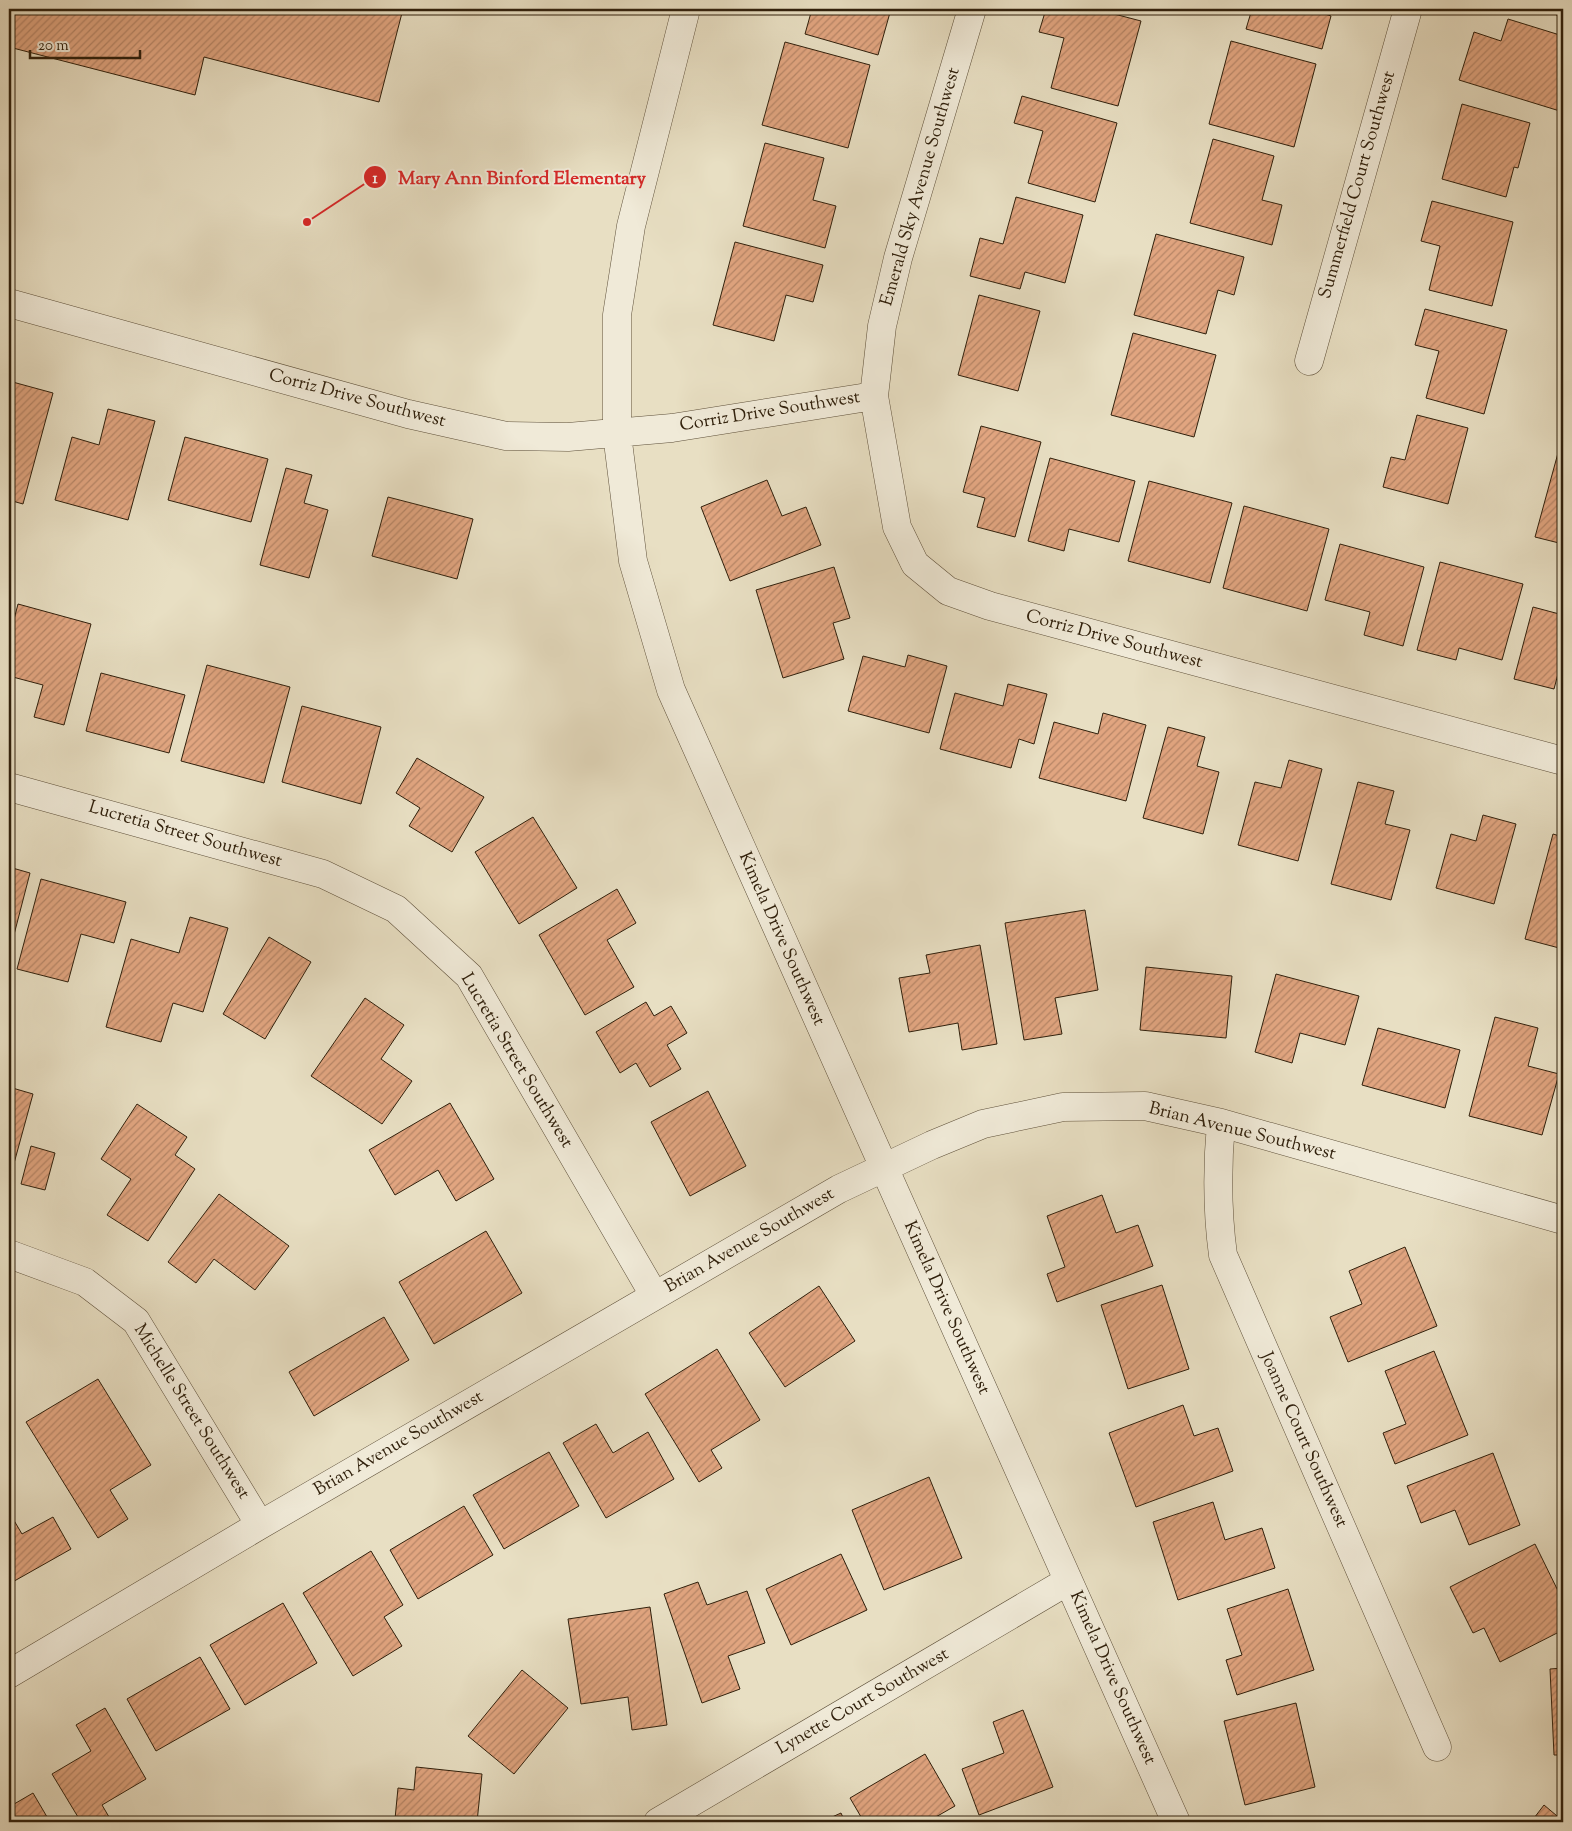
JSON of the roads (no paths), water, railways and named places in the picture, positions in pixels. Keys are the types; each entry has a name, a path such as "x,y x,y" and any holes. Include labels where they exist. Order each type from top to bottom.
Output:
{"street":[{"name":"Kimela Drive Southwest","path":"686,9 631,226 617,315 617,434 633,561 672,690 1176,1822"},
{"name":"Emerald Sky Avenue Southwest","path":"874,396 882,326 898,258 972,9"},
{"name":"Summerfield Court Southwest","path":"1309,361 1408,9"},
{"name":"Corriz Drive Southwest","path":"9,303 379,406 506,436 568,437 617,434 672,428 874,396 897,527 915,564 948,591 999,609 1563,761"},
{"name":"Lucretia Street Southwest","path":"9,786 323,874 396,910 469,976 654,1295"},
{"name":"Brian Avenue Southwest","path":"9,1674 260,1525 839,1189 932,1145 983,1124 1063,1107 1145,1106 1221,1123 1563,1220"},
{"name":"Joanne Court Southwest","path":"1221,1123 1217,1198 1223,1256 1437,1747"},
{"name":"Michelle Street Southwest","path":"9,1254 85,1282 136,1321 260,1525"},
{"name":"Lynette Court Southwest","path":"658,1822 1068,1580"}],"place":[{"name":"Mary Ann Binford Elementary","path":"307,222"}]}
